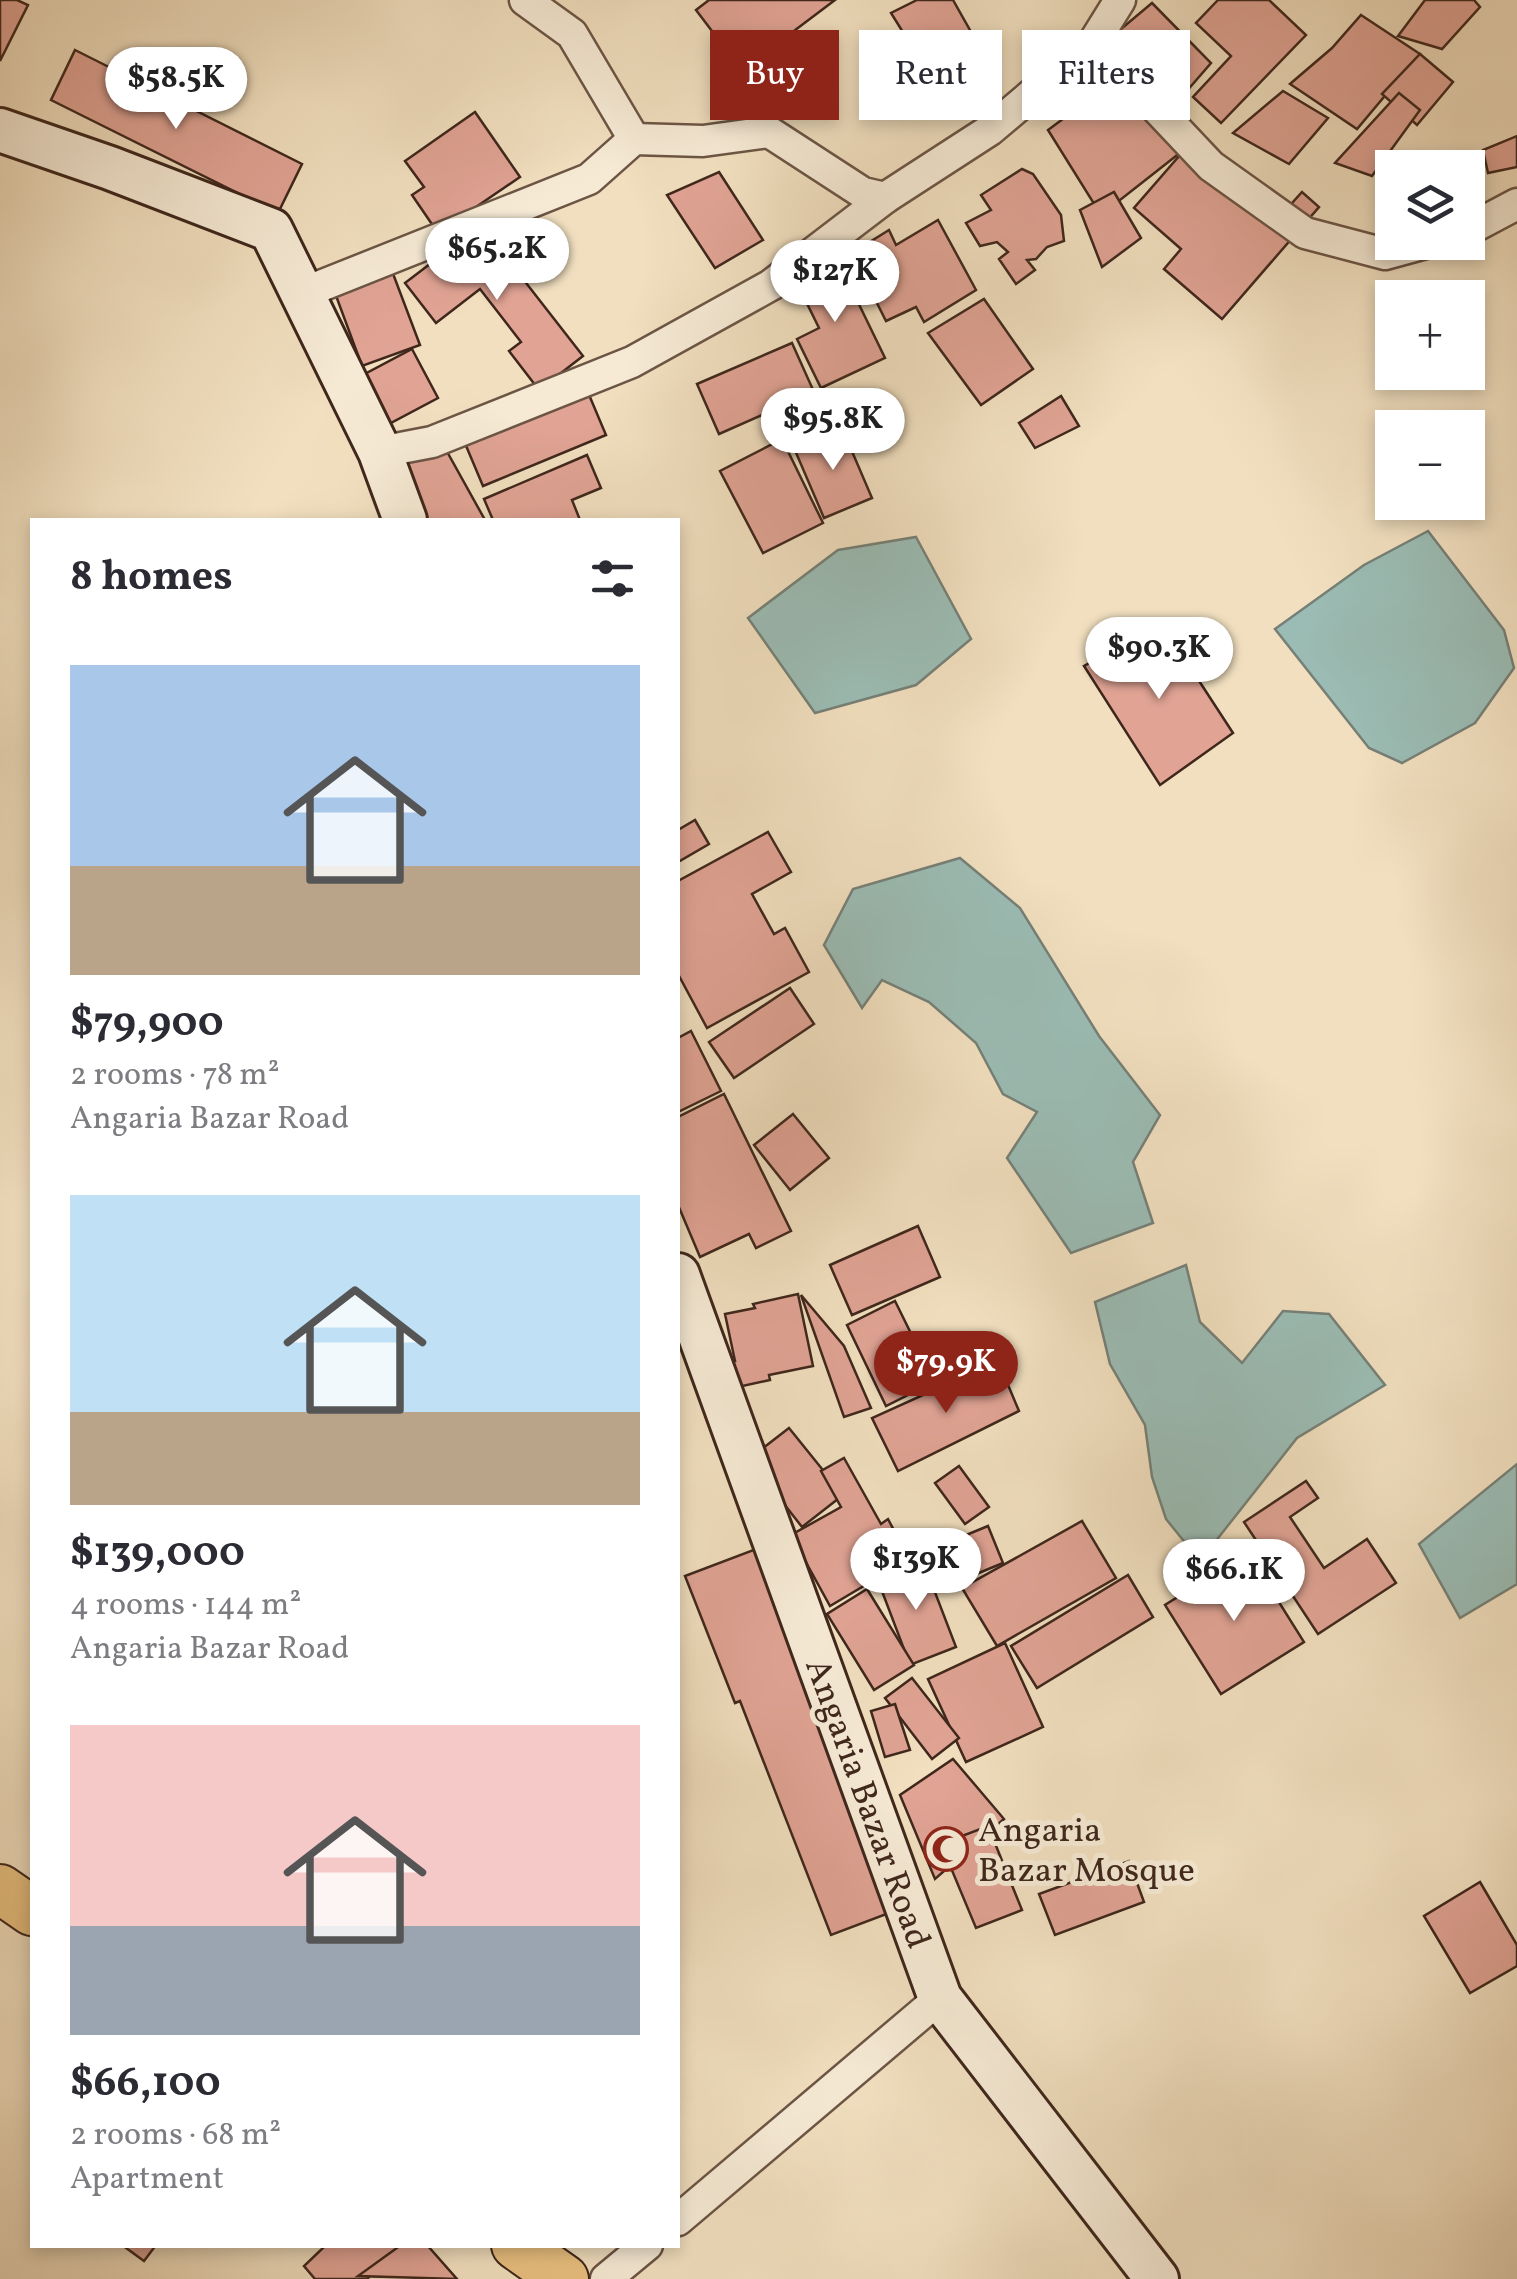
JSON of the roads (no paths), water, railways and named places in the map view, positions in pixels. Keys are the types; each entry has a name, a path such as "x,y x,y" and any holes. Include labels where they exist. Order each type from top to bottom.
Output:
{"main road":[{"path":"0,130 271,230 380,452 403,518"},
{"name":"Angaria Bazar Road","path":"680,1281 940,1998 1157,2279"},
{"path":"0,1889 30,1910"},
{"path":"520,2248 564,2279"}],"street":[{"path":"525,0 572,34 634,139"},
{"path":"1101,30 1120,0"},
{"path":"380,452 432,442 632,362 771,285 885,198 990,130 1022,103"},
{"path":"1168,120 1211,166 1305,233 1375,251"},
{"path":"303,293 589,179 634,139 702,140 770,132 863,193 885,198"},
{"path":"1485,221 1517,204"},
{"path":"680,2218 940,1998"},
{"path":"606,2279 643,2248"}],"water":[{"path":"1428,531 1504,630 1514,668 1475,723 1402,763 1369,748 1275,629 1364,565"},
{"path":"916,537 971,639 916,685 815,713 748,618 838,550"},
{"path":"960,858 1020,908 1099,1036 1160,1115 1133,1162 1153,1223 1071,1253 1007,1158 1037,1112 1003,1094 976,1043 929,1002 882,980 862,1008 824,945 853,889"},
{"path":"1186,1265 1200,1322 1242,1363 1283,1311 1329,1314 1385,1385 1297,1438 1200,1561 1166,1519 1152,1477 1145,1425 1110,1364 1095,1302"},
{"path":"1517,1464 1517,1584 1460,1618 1419,1544"}],"place":[{"name":"Angaria Bazar Mosque","path":"946,1849"}]}
